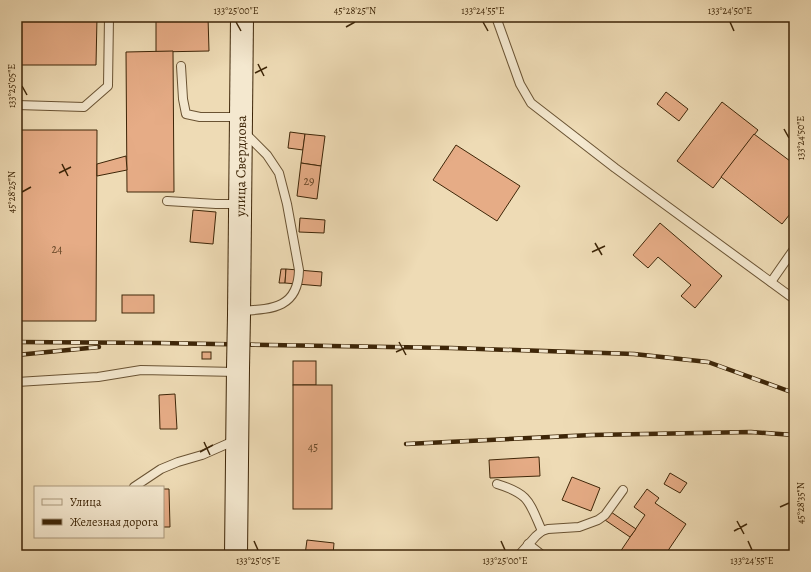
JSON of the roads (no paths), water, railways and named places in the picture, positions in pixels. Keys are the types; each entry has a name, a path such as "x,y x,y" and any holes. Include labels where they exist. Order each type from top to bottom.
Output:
{"main road":[{"name":"улица Свердлова","path":"238,370 242,17"},
{"path":"236,555 238,370"}],"lane":[{"path":"17,105 84,107 108,86 109,17"},
{"path":"496,17 520,84 531,103 615,168 794,299"},
{"path":"181,66 183,99 186,114 241,123 279,172 287,204 299,270 299,278 295,291 289,299 280,306 239,313"},
{"path":"167,201 240,204"},
{"path":"771,282 794,249"},
{"path":"17,382 98,377 141,370 238,370"},
{"path":"136,486 178,462 202,455 237,440"},
{"path":"497,484 511,488 526,498 542,532"},
{"path":"519,555 536,536 548,529 579,527 598,520 605,515 623,490"},
{"path":"528,544 542,555"}],"railway":[{"path":"17,342 451,348 634,354 708,362 794,393"},
{"path":"17,355 99,347"},
{"path":"406,444 592,435 751,432 794,435"}]}
